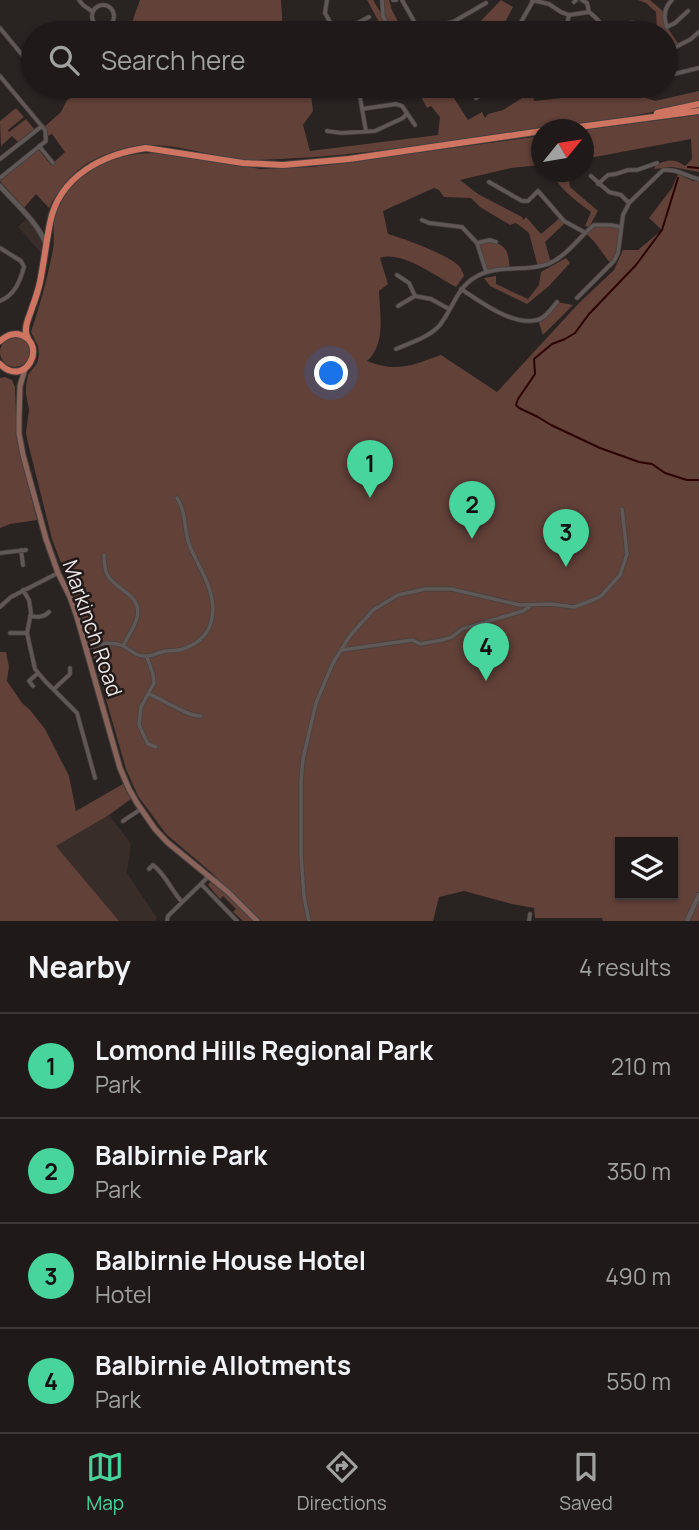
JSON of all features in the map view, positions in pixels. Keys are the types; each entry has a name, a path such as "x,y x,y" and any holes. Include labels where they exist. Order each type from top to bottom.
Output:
{"highway":[{"path":"628,120 699,104"},
{"path":"594,125 699,111"},
{"path":"28,339 26,329 40,280 52,216 59,199 74,178 93,164 135,150 155,149 243,163 283,165 349,159 531,132"},
{"path":"0,341 20,327 32,310"},
{"path":"4,369 24,369 34,355 28,339 20,335 6,335"}],"main road":[{"name":"Markinch Road","path":"4,369 18,377 20,386"},
{"name":"Markinch Road","path":"24,369 20,386 19,434 23,455 46,539 74,608 120,768 141,809 162,837 257,921"}],"street":[{"path":"79,0 93,12"},
{"path":"327,0 325,13 329,21"},
{"path":"382,0 385,21"},
{"path":"402,0 414,21"},
{"path":"521,21 532,0 549,4 569,15 589,12 600,21"},
{"path":"582,0 587,3 589,12"},
{"path":"664,21 665,10 672,0"},
{"path":"455,21 486,3"},
{"path":"94,21 93,12 99,6 109,7 114,13 113,21"},
{"path":"677,21 688,11"},
{"path":"568,21 569,15"},
{"path":"361,21 369,17"},
{"path":"0,29 21,54"},
{"path":"678,46 699,32"},
{"path":"678,73 699,68"},
{"path":"0,76 47,132 46,141 0,178"},
{"path":"360,98 366,131"},
{"path":"362,109 396,104 402,106 415,125"},
{"path":"327,131 375,131 403,118 407,113"},
{"path":"0,159 41,126"},
{"path":"39,146 53,163"},
{"path":"598,184 608,175 657,163"},
{"path":"578,298 614,261 618,253 623,215 629,203 663,170 675,170 699,179"},
{"path":"594,179 609,192 621,195 629,203"},
{"path":"489,182 522,201 528,201 538,191 564,221 584,233"},
{"path":"0,186 33,222 47,247"},
{"path":"422,220 462,227 477,243 486,272"},
{"path":"33,222 49,228"},
{"path":"396,349 437,328 461,289 471,280 498,269 531,269 551,263 594,225 621,227"},
{"path":"477,243 490,240 496,242"},
{"path":"0,248 21,261 24,267 13,292 0,301"},
{"path":"397,275 409,283 415,296"},
{"path":"461,289 497,313 527,320 538,320 557,302"},
{"path":"398,306 415,296 431,299 449,309"},
{"path":"86,648 112,643 123,646 135,655 147,657 196,643 211,628 214,607 209,587 190,545 177,498"},
{"path":"309,921 304,897 301,854 303,759 316,703 332,665 349,637 373,610 398,595 425,589 451,589 520,605 583,605 601,596 620,575 627,554 622,509"},
{"path":"0,553 24,550 23,565"},
{"path":"104,555 108,576 135,601 137,610 137,619 123,646"},
{"path":"1,605 23,590 58,573"},
{"path":"23,590 29,600 27,633 35,669 77,713 95,778"},
{"path":"342,650 413,640 420,644 442,640 452,637 462,629 523,611 531,606"},
{"path":"30,616 45,616 49,612"},
{"path":"10,633 27,633"},
{"path":"147,657 154,683 141,708 139,725 148,744 156,747"},
{"path":"54,689 69,674 70,668"},
{"path":"33,686 30,681 38,673"},
{"path":"149,694 185,713 201,716"},
{"path":"124,821 141,809"},
{"path":"149,869 152,864 159,869 182,902"},
{"path":"167,921 167,916 209,876"},
{"path":"201,884 237,921"},
{"path":"687,921 699,895"},
{"path":"529,921 530,914"}],"shaded area":[{"path":"140,0 281,0 282,21 132,21"},
{"path":"367,0 373,0 382,15 382,0 389,0 398,21 378,21"},
{"path":"501,0 513,7 506,21 481,21"},
{"path":"638,0 650,0 665,13 666,21 656,21 656,12"},
{"path":"699,91 699,101 614,119 594,122 594,119 531,119 531,130 315,157 257,160 162,145 130,147 92,160 82,167 64,184 49,208 36,194 24,208 0,181 38,149 51,165 65,152 52,134 48,136 43,128 61,112 71,98 311,98 313,111 303,125 310,151 438,135 440,117 431,106 427,108 422,98 454,98 468,120 482,112 485,118 522,98 533,98 534,101 562,98 646,98 655,101 678,98 678,96"},
{"path":"16,108 24,117 8,130 9,132 26,119 34,129 18,142 12,136 1,146 0,121"},
{"path":"699,115 699,172 672,167 654,169 656,165 671,161 685,166 692,159 691,139 594,157 594,129"},
{"path":"531,137 531,166 460,180 478,194 523,220 526,217 541,234 561,217 566,222 545,242 551,263 538,267 529,233 516,223 510,225 480,207 471,198 444,197 434,188 383,211 388,234 453,261 464,276 456,287 408,261 380,258 388,284 379,291 379,338 367,361 396,367 441,355 497,392 579,303 614,270 623,250 638,250 662,230 649,218 672,188 678,174 693,181 699,180 699,921 535,918 534,908 464,891 439,897 433,921 243,921 233,912 236,909 223,896 220,899 208,885 211,881 246,911 212,873 166,834 138,796 126,769 94,650 52,539 26,433 29,410 26,386 28,375 37,363 39,355 31,332 54,245 55,217 71,188 94,168 124,157 156,153 261,169 312,167"},
{"path":"558,182 569,182 570,187 598,211 589,227 585,226 591,212"},
{"path":"26,219 41,236 42,254 18,227"},
{"path":"594,225 621,227 618,253 612,265 585,233"},
{"path":"490,240 506,250 510,269 487,271 477,243"},
{"path":"566,258 570,263 549,286 527,304 490,286 484,278 496,276 496,284 528,299 539,285 541,272"},
{"path":"557,302 573,305 543,335 538,320"},
{"path":"15,337 26,341 30,352 26,363 15,367 4,363 0,352 4,341"},
{"path":"0,378 12,380 15,387 17,442 37,520 0,528"},
{"path":"0,652 6,652 9,667 7,681 45,729 69,776 76,811 123,784 131,799 56,846 119,921 0,921"},
{"path":"109,815 131,844 127,873 157,918 155,921 119,921 55,846"}],"waterway":[{"path":"688,167 699,168"},
{"path":"678,178 662,230 636,265 589,314 575,333 552,344 534,359 535,374 516,405 600,448 652,464 665,473 687,480 699,480"}],"place":[{"name":"Lomond Hills Regional Park","path":"370,498"},
{"name":"Balbirnie Park","path":"472,539"},
{"name":"Balbirnie House Hotel","path":"566,567"},
{"name":"Balbirnie Allotments","path":"486,681"}]}
